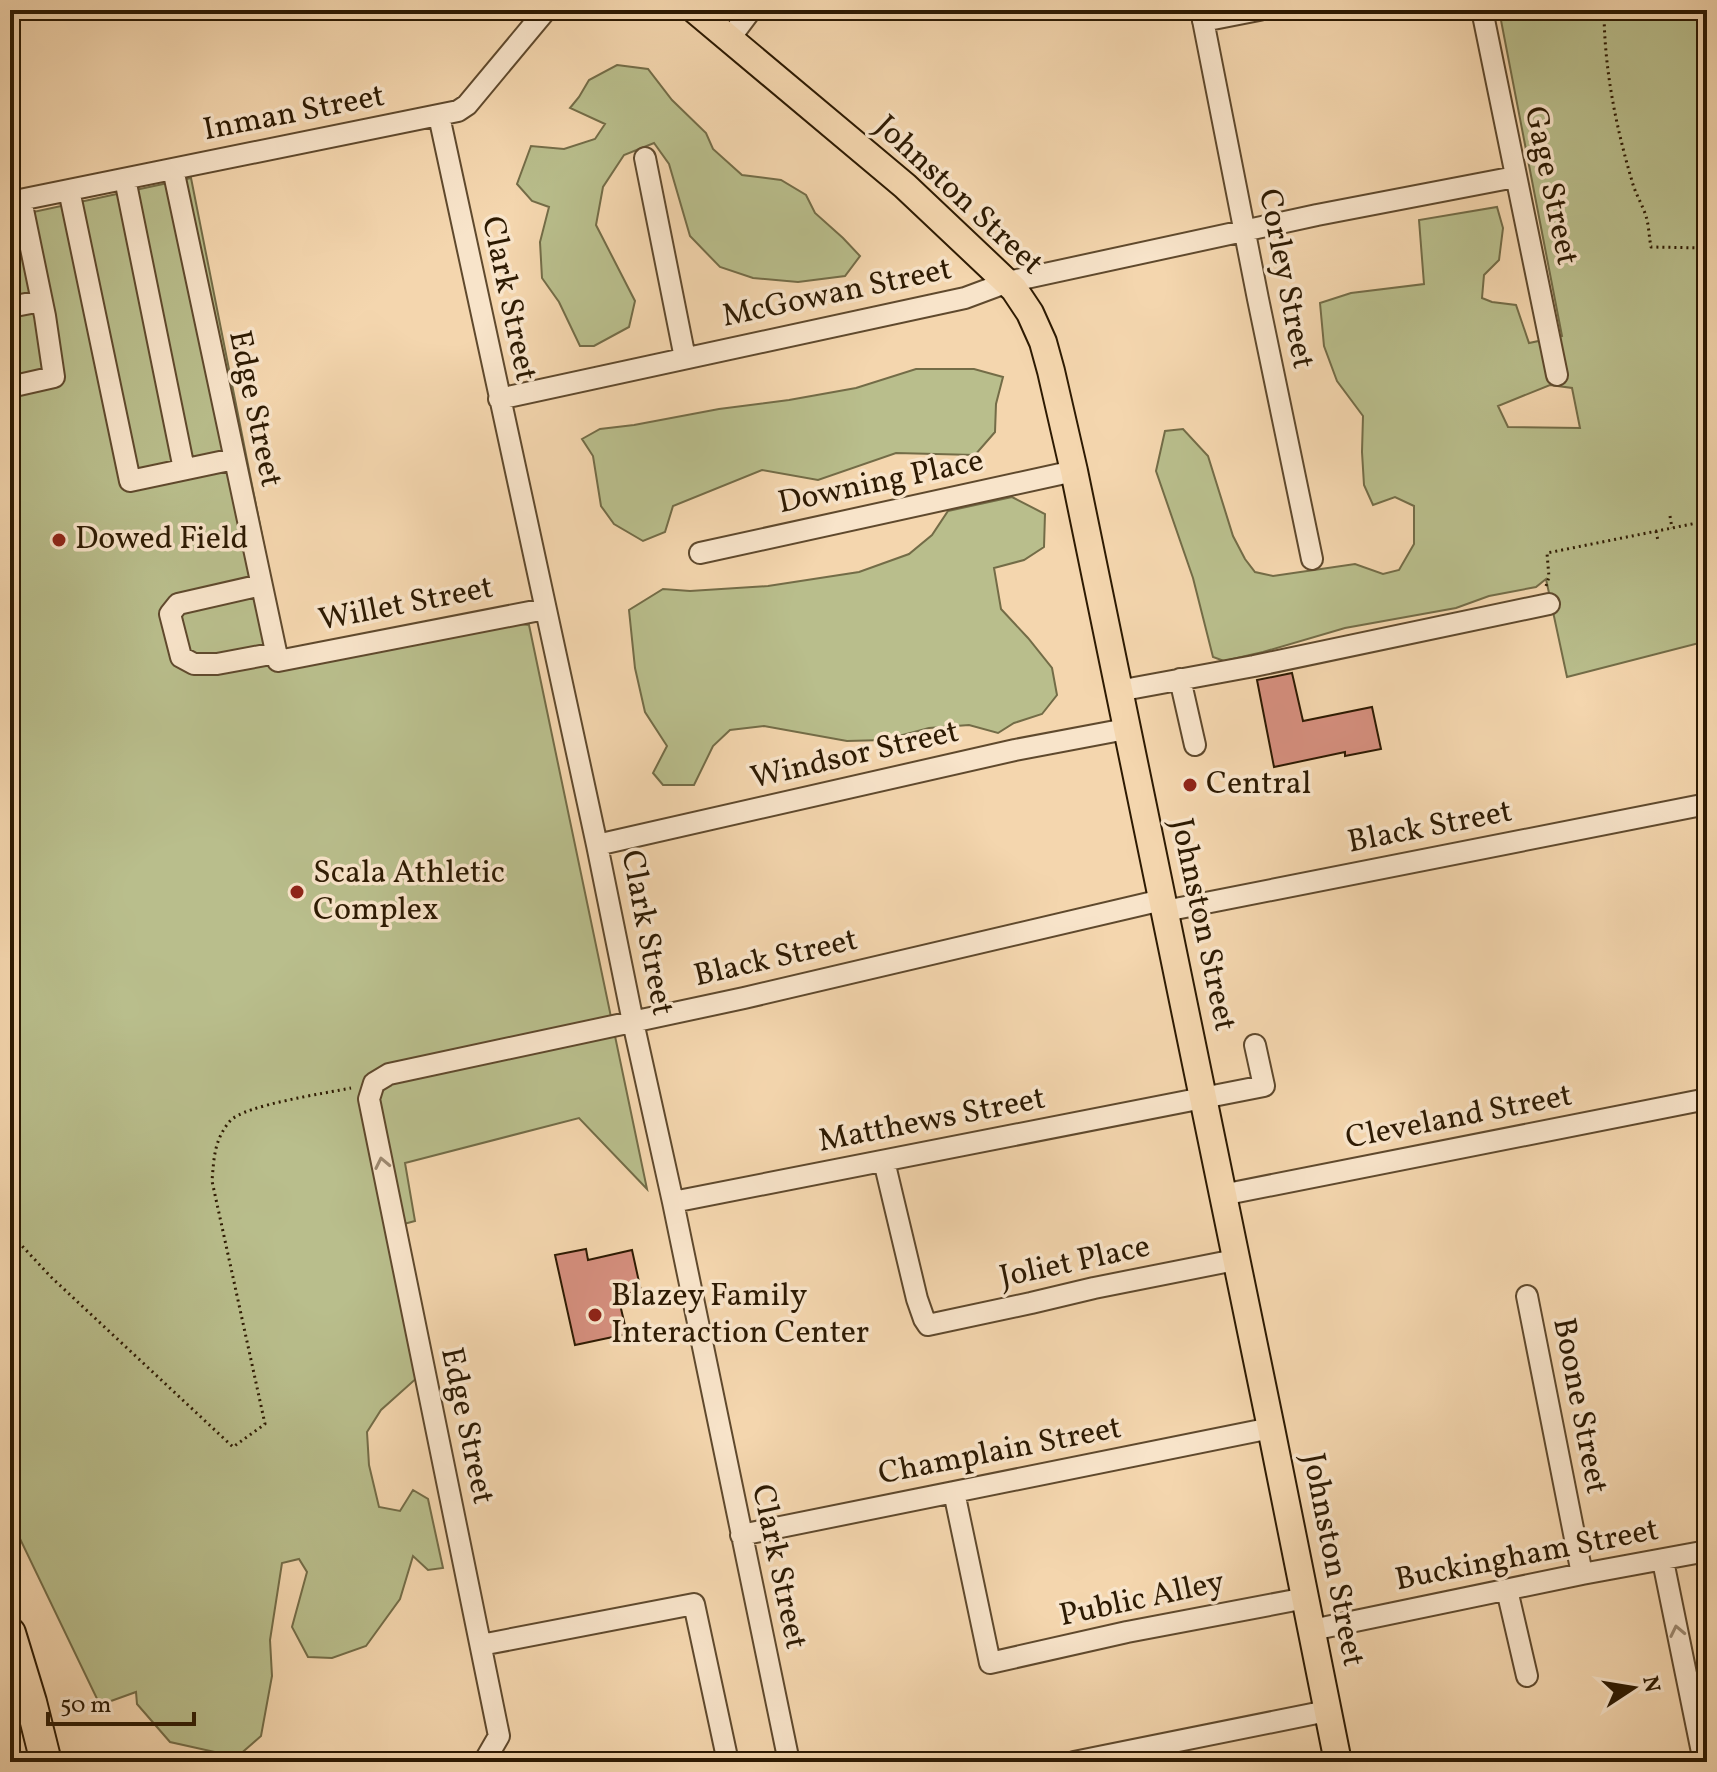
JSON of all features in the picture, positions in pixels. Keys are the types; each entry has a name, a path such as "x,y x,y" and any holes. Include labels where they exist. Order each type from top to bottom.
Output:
{"highway":[{"path":"10,1633 46,1762"}],"main road":[{"name":"Johnston Street","path":"695,10 924,203 1008,282 1030,313 1043,342 1074,471 1338,1762"}],"street":[{"name":"Inman Street","path":"15,201 458,111 467,105 546,10"},
{"path":"730,38 751,10"},
{"path":"1202,16 1259,10"},
{"name":"Gage Street","path":"1482,10 1557,375"},
{"name":"Corley Street","path":"1202,16 1312,559"},
{"name":"Clark Street","path":"439,116 673,1202 789,1762"},
{"path":"645,158 685,358"},
{"name":"Edge Street","path":"173,169 277,657"},
{"name":"McGowan Street","path":"499,399 965,298 1008,282 1317,215 1515,177"},
{"path":"125,179 184,469"},
{"path":"69,190 130,481 234,459"},
{"path":"10,387 54,377 41,301 15,201"},
{"path":"10,307 41,301"},
{"name":"Downing Place","path":"700,553 1074,471"},
{"name":"Willet Street","path":"261,585 178,604 170,614 181,657 194,664 217,664 277,657 545,609"},
{"path":"1118,691 1254,666 1549,604"},
{"path":"1180,679 1195,745"},
{"name":"Windsor Street","path":"597,845 999,754 1126,729"},
{"name":"Black Street","path":"372,1091 389,1074 1164,906 1707,804"},
{"name":"Matthews Street","path":"673,1202 1264,1086 1255,1045"},
{"name":"Edge Street","path":"372,1091 395,1227 499,1736 484,1762"},
{"name":"Cleveland Street","path":"1222,1195 1707,1099"},
{"name":"Joliet Place","path":"884,1161 917,1299 928,1325 1235,1260"},
{"name":"Boone Street","path":"1527,1296 1582,1574"},
{"name":"Champlain Street","path":"741,1535 1271,1428"},
{"name":"Public Alley","path":"954,1492 990,1663 1127,1632 1306,1598"},
{"name":"Buckingham Street","path":"1312,1630 1707,1551"},
{"path":"1663,1561 1704,1762"},
{"path":"1507,1590 1527,1676"},
{"path":"481,1645 694,1604 728,1762"},
{"path":"1074,1762 1327,1711"}],"path":[{"path":"1611,10 1604,15 1608,80 1633,185 1646,216 1651,247 1707,248"},
{"path":"1670,516 1672,528"},
{"path":"1549,604 1547,553 1707,521"},
{"path":"1656,531 1658,541"},
{"path":"10,1233 51,1277 233,1447 265,1424 212,1181 215,1147 231,1119 249,1110 372,1091"}],"green space":[{"path":"1499,10 1707,10 1707,641 1567,677 1546,579 1536,587 1489,596 1456,608 1345,628 1224,661 1213,657 1193,578 1156,471 1165,431 1183,429 1208,456 1233,536 1255,572 1273,576 1355,564 1383,574 1399,570 1414,544 1414,506 1395,497 1373,505 1364,485 1363,416 1337,381 1324,346 1320,303 1351,293 1424,284 1419,220 1497,207 1503,228 1499,260 1484,275 1482,298 1516,305 1529,343 1562,336","holes":["1550,385 1572,388 1580,428 1508,427 1498,406"]},
{"path":"617,65 648,69 672,100 706,133 713,149 742,175 781,180 806,195 815,213 860,256 845,276 798,282 753,278 720,267 690,236 669,164 654,143 624,155 603,187 596,225 635,301 629,327 594,346 580,346 559,302 542,278 540,242 549,207 532,201 517,184 531,146 564,149 595,139 605,124 570,108 589,80"},
{"name":"Scala Athletic Complex","path":"191,178 288,666 512,623 529,625 647,1189 579,1118 405,1163 415,1221 389,1228 419,1376 381,1410 367,1432 369,1465 379,1507 400,1511 413,1490 428,1499 443,1568 428,1570 413,1556 400,1599 366,1646 332,1658 308,1657 292,1627 307,1572 299,1559 282,1563 270,1640 272,1676 261,1736 237,1757 170,1742 137,1704 136,1692 100,1705 10,1518 10,217"},
{"path":"916,369 974,369 1003,377 996,404 995,432 975,455 896,453 818,480 762,470 673,506 665,532 643,541 614,524 601,506 593,456 582,439 600,429 856,388"},
{"path":"1012,497 1045,514 1044,547 1024,560 994,568 1001,609 1052,668 1057,695 1042,714 1014,723 998,733 969,725 929,728 884,740 847,741 764,726 730,730 713,746 694,785 663,785 653,773 667,746 645,712 635,668 629,610 663,589 690,591 768,586 859,572 909,554 932,535 948,511"}],"building":[{"path":"1292,673 1303,721 1372,707 1381,749 1345,756 1345,752 1274,767 1257,680"},
{"name":"Blazey Family Interaction Center","path":"586,1249 588,1260 632,1250 641,1291 618,1296 627,1334 575,1345 555,1255"}],"place":[{"name":"Dowed Field","path":"59,540"},
{"name":"Central","path":"1190,785"},
{"name":"Scala Athletic Complex","path":"297,892"},
{"name":"Blazey Family Interaction Center","path":"595,1315"}]}
